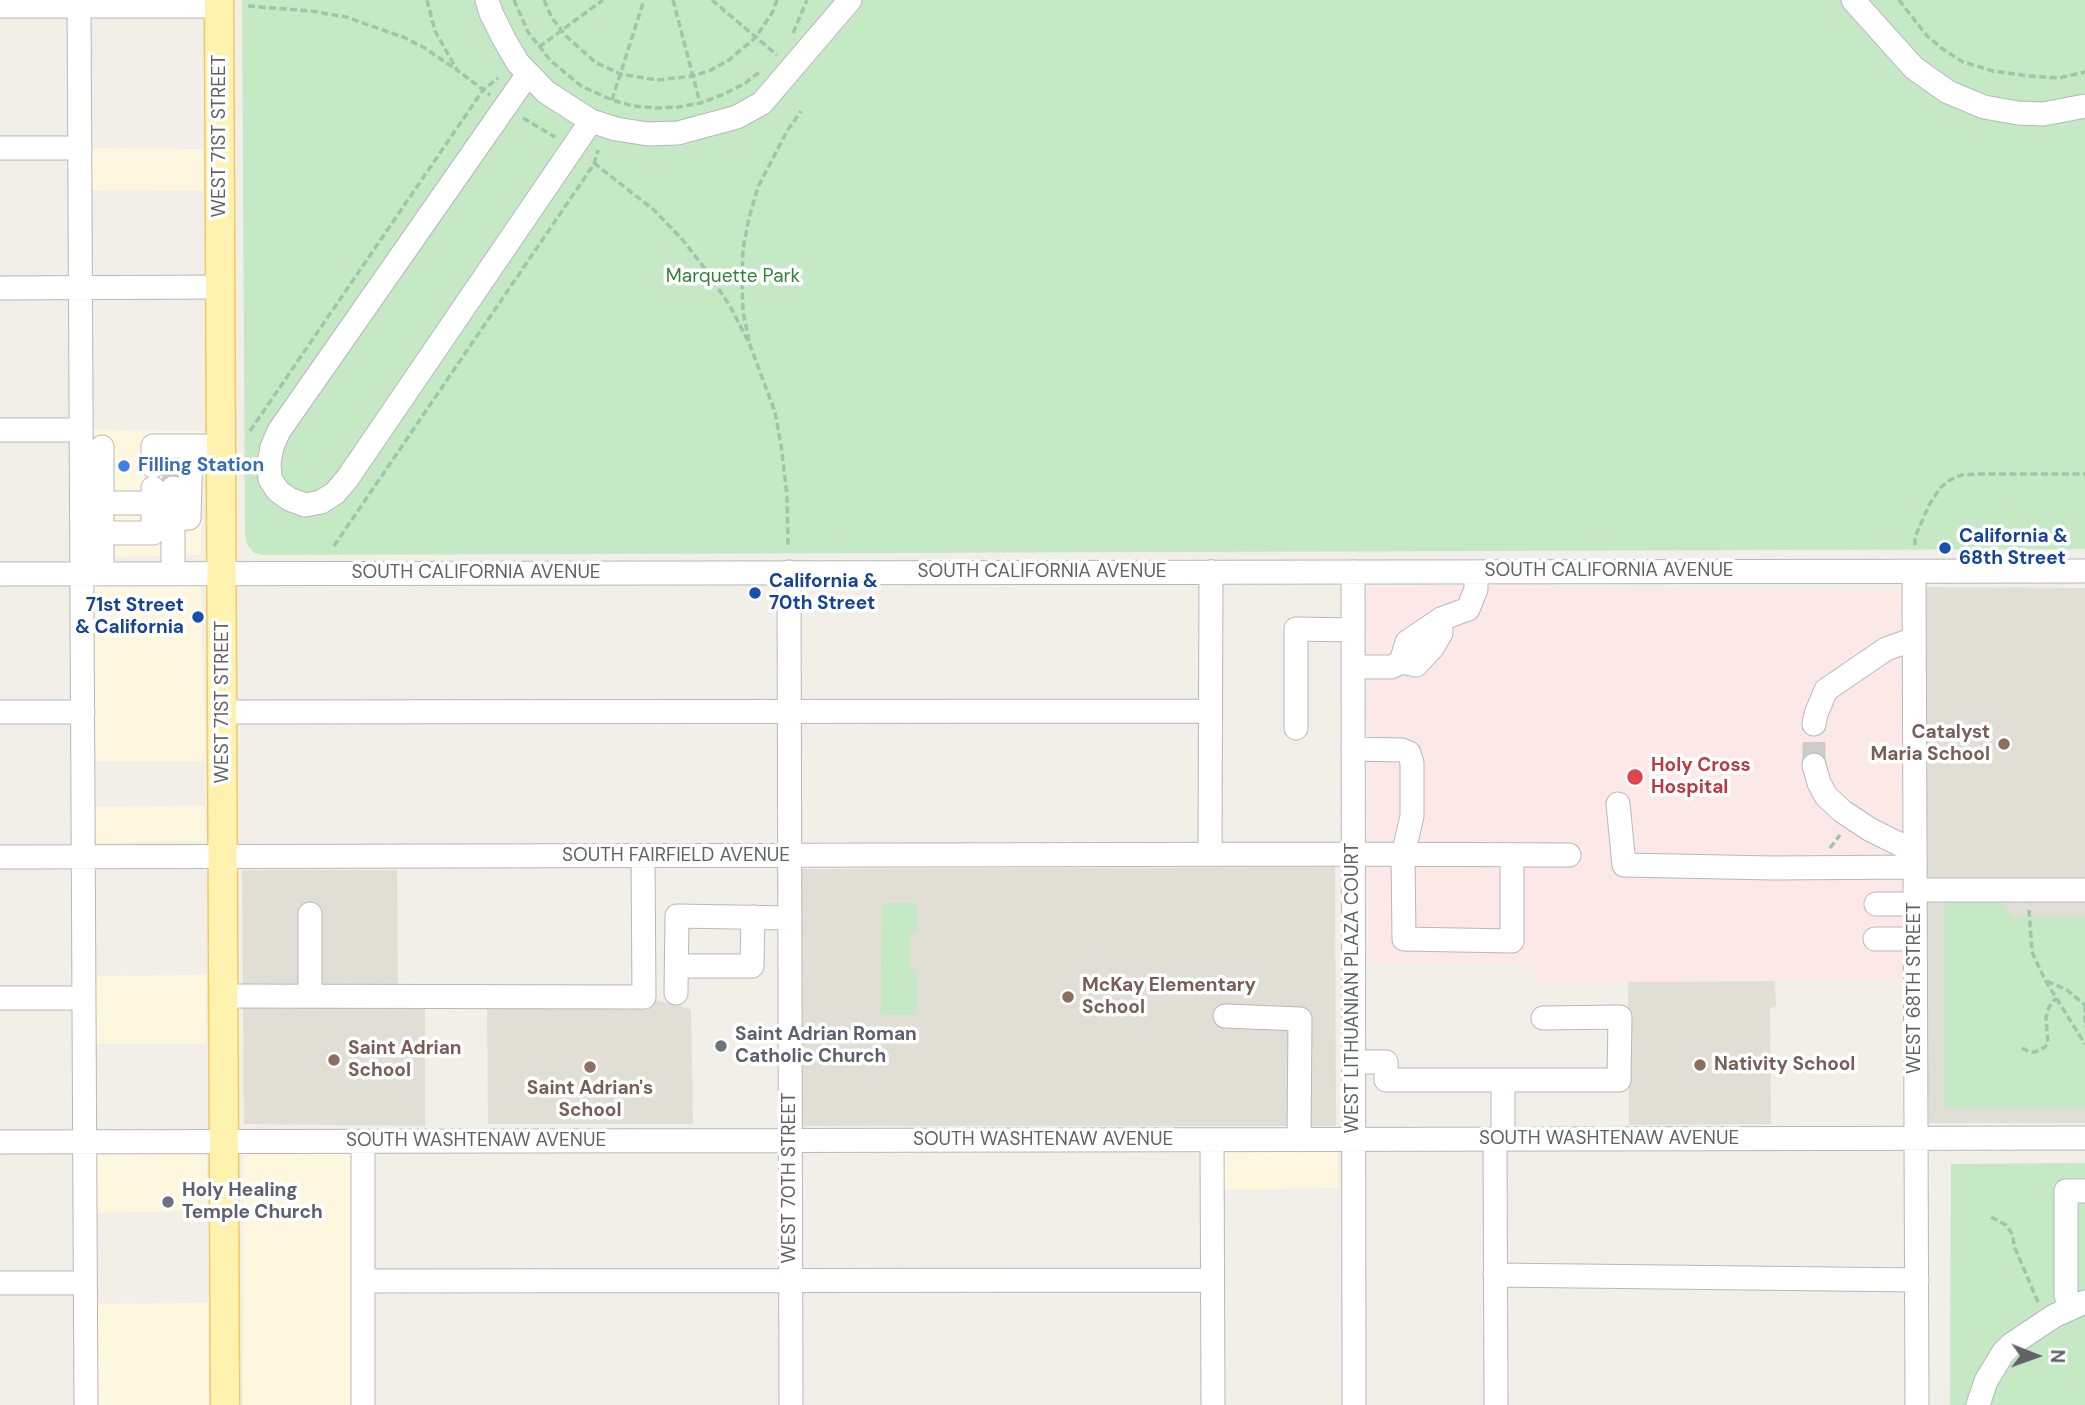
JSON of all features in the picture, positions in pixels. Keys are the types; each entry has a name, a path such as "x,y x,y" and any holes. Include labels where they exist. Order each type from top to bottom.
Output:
{"main road":[{"name":"WEST 71ST STREET","path":"219,3 225,1405"}],"street":[{"path":"487,0 503,39 518,63 546,92 591,121 616,129 648,134 677,133 737,117 762,103 850,0"},
{"path":"1853,0 1914,68 1948,92 1984,107 2018,113 2043,114 2085,106"},
{"path":"79,3 81,430 92,574 83,712 86,1405"},
{"path":"0,6 219,3"},
{"path":"528,74 279,431 269,463 270,479 278,491 305,505 321,502 335,493 347,479 591,121"},
{"path":"0,149 80,148"},
{"path":"0,288 220,287"},
{"path":"0,430 81,430"},
{"path":"102,503 169,486 221,446"},
{"path":"92,574 102,533 102,447"},
{"path":"169,486 222,518"},
{"path":"102,533 153,533 169,486"},
{"path":"169,486 173,573"},
{"name":"WEST 68TH STREET","path":"1914,571 1917,1405"},
{"name":"SOUTH CALIFORNIA AVENUE","path":"0,574 2085,571"},
{"name":"WEST 70TH STREET","path":"789,572 791,1405"},
{"path":"1210,855 1211,572"},
{"name":"WEST LITHUANIAN PLAZA COURT","path":"1353,572 1354,1405"},
{"path":"1353,667 1391,667 1401,662 1416,665 1432,648 1441,633 1441,619 1468,609 1476,589 1476,572"},
{"path":"1296,728 1296,629 1353,630"},
{"path":"1814,724 1826,690 1886,649 1914,639"},
{"path":"223,712 1210,711"},
{"path":"0,712 83,712"},
{"path":"1353,749 1402,750 1409,753 1412,763 1412,816 1404,855 1404,939 1512,941 1512,856"},
{"path":"1814,765 1826,796 1842,811 1869,829 1915,878"},
{"path":"1618,804 1624,865 1773,869 1915,878 2029,890 2085,890"},
{"name":"SOUTH FAIRFIELD AVENUE","path":"0,857 1569,855"},
{"path":"224,996 645,997 643,856"},
{"path":"1876,904 1915,878"},
{"path":"310,914 310,996"},
{"path":"676,993 677,916 790,918"},
{"path":"677,965 752,966 753,917"},
{"path":"1875,939 1915,939"},
{"path":"0,998 84,998"},
{"path":"1225,1016 1300,1019 1299,1140"},
{"path":"1353,1062 1386,1062 1386,1080 1619,1080 1620,1017 1543,1018"},
{"path":"1496,1405 1495,1275 1503,1080"},
{"name":"SOUTH WASHTENAW AVENUE","path":"0,1142 2085,1138"},
{"path":"1212,1140 1213,1405"},
{"path":"363,1142 363,1405"},
{"path":"1978,1405 1986,1381 2004,1353 2046,1320 2077,1305 2066,1295 2066,1191 2085,1191"},
{"path":"1495,1275 1917,1280"},
{"path":"363,1281 1212,1280"},
{"path":"0,1283 85,1283"}],"path":[{"path":"427,0 435,31 457,70"},
{"path":"514,0 528,32 563,73 581,86 633,106 679,107 700,103 744,84 763,70"},
{"path":"544,0 561,31 595,62 620,74 657,80 693,76 729,60 756,37 778,0"},
{"path":"539,47 603,0"},
{"path":"612,100 643,0"},
{"path":"673,0 700,103"},
{"path":"712,0 777,55"},
{"path":"792,34 807,0"},
{"path":"1899,0 1927,36 1964,62 1993,71 2029,76 2059,78 2085,72"},
{"path":"248,6 346,17 403,37 424,47 494,98"},
{"path":"770,62 782,48"},
{"path":"250,431 483,90 501,76"},
{"path":"750,345 743,312 743,249 758,187 787,131 801,111"},
{"path":"523,118 557,138"},
{"path":"334,546 594,164 598,150"},
{"path":"587,157 654,210 682,239 730,306 750,345 775,412 787,495 788,546"},
{"path":"1915,545 1915,537 1929,505 1940,488 1950,480 1962,475 1978,474 2085,474"},
{"path":"1828,849 1842,830"},
{"path":"2029,890 2032,952 2045,980 2085,1044"},
{"path":"2045,980 2067,990 2085,1004 2085,1027"},
{"path":"2022,1048 2035,1052 2048,1043 2047,1012 2056,998"},
{"path":"1991,1217 2006,1225 2013,1235 2014,1246 2046,1320"}],"shaded area":[{"path":"80,148 203,149 204,191 80,190"},
{"path":"81,430 203,431 201,555 81,558"},
{"path":"82,585 201,585 205,761 83,761"},
{"name":"Holy Cross Hospital","path":"1368,587 1900,590 1904,979 1534,983 1534,965 1369,964"},
{"name":"Catalyst Maria School","path":"1921,587 2085,588 2085,1123 1929,1123 1923,901"},
{"path":"205,806 206,841 83,843 83,807"},
{"name":"McKay Elementary School","path":"1335,867 1336,1126 801,1126 801,869"},
{"name":"Saint Adrian School","path":"242,870 397,870 398,996 425,997 425,1126 244,1124"},
{"path":"207,975 206,1044 84,1044 84,976"},
{"name":"Nativity School","path":"1775,981 1776,1007 1770,1008 1771,1124 1629,1125 1628,982"},
{"name":"Saint Adrian's School","path":"487,997 644,997 691,1009 693,1124 488,1124"},
{"path":"1338,1151 1338,1188 1212,1190 1212,1152"},
{"path":"84,1152 207,1153 207,1211 85,1213"},
{"path":"243,1153 363,1153 363,1405 243,1405"},
{"path":"208,1303 208,1405 86,1405 85,1304"}],"green space":[{"name":"Marquette Park","path":"242,0 2085,0 2085,549 254,553 247,544 245,535"},
{"path":"1944,899 2002,899 2011,917 2085,917 2085,1107 1944,1108"},
{"path":"882,903 917,903 917,933 910,934 910,969 917,969 917,1015 881,1015"},
{"path":"2085,1163 2085,1405 1950,1405 1951,1164"}],"tunnel":[{"path":"173,488 174,466"},
{"path":"1814,724 1814,765"}],"place":[{"name":"Filling Station","path":"124,466"},
{"name":"California & 68th Street","path":"1945,548"},
{"name":"California & 70th Street","path":"755,593"},
{"name":"71st Street & California","path":"198,617"},
{"name":"Catalyst Maria School","path":"2004,744"},
{"name":"Holy Cross Hospital","path":"1635,777"},
{"name":"McKay Elementary School","path":"1068,997"},
{"name":"Saint Adrian Roman Catholic Church","path":"721,1046"},
{"name":"Saint Adrian School","path":"334,1060"},
{"name":"Nativity School","path":"1700,1065"},
{"name":"Saint Adrian's School","path":"590,1067"},
{"name":"Holy Healing Temple Church","path":"168,1202"}]}
